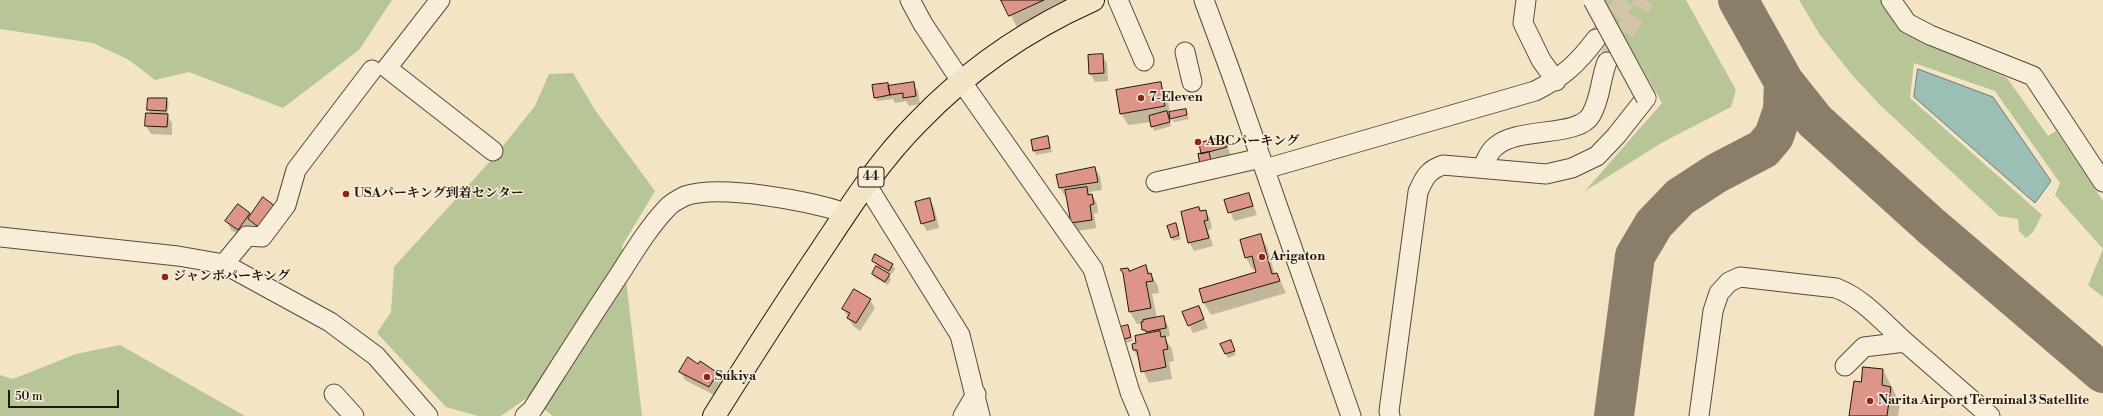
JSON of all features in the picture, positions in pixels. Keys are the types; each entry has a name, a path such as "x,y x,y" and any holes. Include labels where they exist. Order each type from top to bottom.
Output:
{"main road":[{"name":"44","path":"714,416 771,325 866,184 889,153 918,121 962,81 1039,28 1093,0"}],"street":[{"path":"440,0 387,68 493,151"},
{"path":"910,0 923,24 1093,269 1130,392 1140,416"},
{"path":"1118,0 1144,61"},
{"path":"1204,0 1225,74 1263,164 1351,416"},
{"path":"1526,0 1523,23 1541,60 1556,81"},
{"path":"1390,416 1389,411 1417,200 1424,177 1433,168 1443,165 1546,174 1572,168 1597,156 1616,136 1646,98 1594,0"},
{"path":"1891,0 1907,23 1930,35 2033,76 2103,182"},
{"path":"1156,182 1263,164 1535,91 1556,81 1579,61 1596,39"},
{"path":"1186,52 1192,82"},
{"path":"1482,168 1494,147 1512,137 1579,126 1591,116 1599,97 1602,74 1607,62"},
{"path":"224,264 247,236 262,237 286,205 296,170 372,70"},
{"path":"866,184 960,335 976,394 980,416"},
{"path":"525,416 532,410 653,224 668,206 691,195 721,191 802,202 846,213"},
{"path":"0,237 178,256 224,264 330,322 376,356 428,416"},
{"path":"1699,416 1713,311 1719,293 1729,282 1740,277 1836,288 1848,292 1858,299 1990,416"},
{"path":"1845,366 1864,347 1905,342"},
{"path":"334,394 354,416"},
{"path":"963,416 976,394"}],"green space":[{"path":"0,0 392,0 359,50 283,108 189,72 155,80 129,60 93,43 0,29"},
{"path":"1603,0 1686,0 1736,90 1731,107 1663,142 1585,191 1662,103"},
{"path":"1799,0 1881,0 1896,26 1905,34 2007,78 2048,136 2056,131 2103,201 2103,249 2055,195 2060,183 1995,91 1914,63 1910,98 2042,215 2033,232 2026,238 2019,231 2018,219 1999,216 1880,105 1853,76 1820,35"},
{"path":"573,73 595,110 655,191 622,246 642,416 553,416 528,397 501,416 478,416 446,407 377,333 391,312 394,267 494,157 535,106 549,74"},
{"path":"2103,249 2103,297 2088,285"},
{"path":"120,345 245,416 0,416 0,375 13,379 76,354"}],"water":[{"path":"1918,69 1993,97 2051,181 2035,203 1914,97"}],"building":[{"path":"1001,0 1044,0 1009,16"},
{"path":"1103,54 1104,73 1089,74 1088,55"},
{"path":"914,82 916,96 903,98 903,93 890,95 888,86"},
{"name":"7-Eleven","path":"1161,82 1165,106 1120,114 1116,90"},
{"path":"888,83 890,95 874,98 872,85"},
{"path":"148,98 167,98 166,111 147,110"},
{"path":"1186,109 1187,115 1170,119 1169,112"},
{"path":"1167,111 1170,122 1151,127 1149,116"},
{"path":"146,113 168,114 167,127 145,126"},
{"path":"1048,136 1050,148 1033,151 1031,140"},
{"path":"1225,137 1227,147 1201,154 1199,143"},
{"path":"1209,152 1211,161 1200,164 1198,154"},
{"path":"1095,167 1098,182 1059,188 1056,175"},
{"path":"1087,187 1088,195 1092,194 1094,204 1090,205 1092,220 1071,223 1065,190"},
{"path":"1249,193 1253,206 1228,213 1224,200"},
{"path":"263,197 280,210 264,231 248,219"},
{"path":"930,198 935,220 921,224 915,202"},
{"path":"238,204 250,213 238,230 225,221"},
{"path":"1199,207 1200,211 1206,210 1208,220 1204,221 1209,238 1188,243 1181,212"},
{"path":"1176,223 1179,235 1171,238 1167,226"},
{"path":"1261,234 1272,274 1277,273 1280,281 1203,303 1199,289 1256,272 1252,256 1245,258 1240,240"},
{"path":"875,254 893,264 889,271 872,261"},
{"path":"1146,265 1148,274 1151,273 1153,281 1146,282 1151,308 1129,312 1123,273 1120,269 1128,268 1129,271"},
{"path":"876,266 890,274 885,282 872,274"},
{"path":"854,289 871,299 856,323 847,318 850,313 842,309"},
{"path":"1199,306 1204,319 1188,326 1182,312"},
{"path":"1164,316 1166,328 1146,332 1145,330 1142,330 1141,322 1143,322 1143,320"},
{"path":"1128,325 1131,337 1119,341 1116,328"},
{"path":"1160,331 1161,337 1165,336 1168,349 1163,350 1166,367 1141,372 1137,350 1133,350 1132,344 1136,343 1135,336"},
{"path":"1231,340 1235,351 1225,354 1220,344"},
{"path":"688,357 698,364 700,361 718,373 709,387 679,372"},
{"name":"Narita Airport Terminal 3 Satellite","path":"1863,367 1883,369 1882,385 1891,387 1887,416 1849,416 1854,381 1861,382"}],"taxiway":[{"path":"1738,0 1784,82 1815,121 1931,226 2103,373"},
{"path":"1614,416 1635,256 1654,224 1680,197 1717,173 1763,149 1774,136 1783,110 1784,82"}],"tunnel":[{"path":"1597,38 1625,0"},
{"path":"1609,57 1645,0"}],"place":[{"name":"7-Eleven","path":"1141,98"},
{"name":"ABCパーキング","path":"1198,142"},
{"name":"USAパーキング到着センター","path":"346,194"},
{"name":"Arigaton","path":"1262,257"},
{"name":"ジャンボパーキング","path":"165,277"},
{"name":"Sukiya","path":"707,377"},
{"name":"Narita Airport Terminal 3 Satellite","path":"1870,401"}]}
